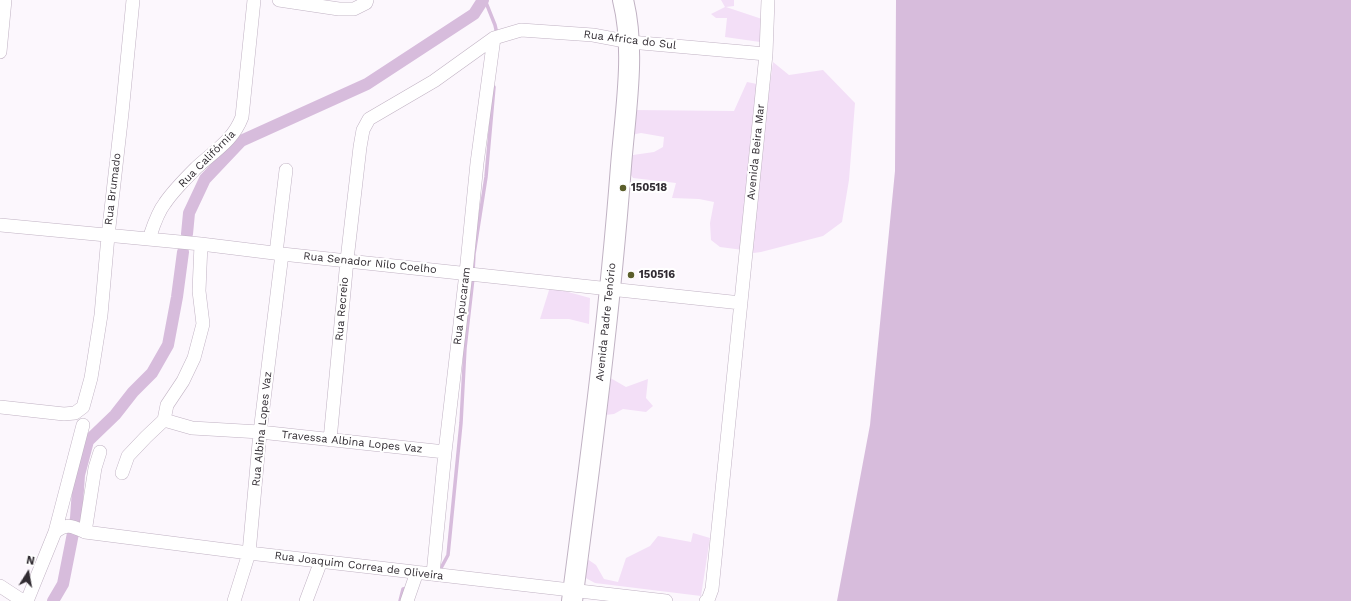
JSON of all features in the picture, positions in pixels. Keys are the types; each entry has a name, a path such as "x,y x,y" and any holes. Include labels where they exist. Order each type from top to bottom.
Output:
{"main road":[{"name":"Avenida Padre Tenório","path":"572,595 587,495 616,234 630,42 623,0"}],"street":[{"path":"0,52 5,0"},
{"name":"Rua Brumado","path":"0,407 64,414 75,413 82,407 91,378 101,315 133,0"},
{"name":"Rua Califórnia","path":"149,239 155,220 165,203 196,169 231,137 238,127 242,117 254,0"},
{"path":"279,0 354,9 366,3 367,0"},
{"name":"Avenida Beira Mar","path":"707,600 712,589 766,54 768,0"},
{"name":"Rua Africa do Sul","path":"363,130 369,119 434,81 494,38 521,30 593,35 630,42 766,54"},
{"name":"Rua Apucaram","path":"433,574 477,163 494,38"},
{"name":"Rua Recreio","path":"330,440 347,260 363,130"},
{"name":"Rua Albina Lopes Vaz","path":"234,601 249,553 286,170"},
{"name":"Rua Senador Nilo Coelho","path":"0,225 201,244 279,254 347,260 740,303"},
{"path":"122,473 128,456 164,420 167,405 184,381 194,358 203,324 199,291 201,244"},
{"name":"Travessa Albina Lopes Vaz","path":"164,420 192,428 260,432 445,452"},
{"path":"27,601 55,532 83,425"},
{"path":"85,532 94,468 100,452"},
{"name":"Rua Joaquim Correa de Oliveira","path":"55,532 62,527 68,526 85,532 321,562 433,574 572,595 666,601"},
{"path":"306,601 321,562"},
{"path":"407,601 417,572"},
{"path":"0,586 24,601"}],"shaded area":[{"path":"721,0 734,0 734,6 726,7 762,19 760,42 725,37 727,18 716,18 711,14 725,7"},
{"path":"896,0 1351,0 1351,601 837,601 870,425 895,171"},
{"path":"773,62 789,75 823,70 855,103 849,180 842,222 823,236 761,252 746,254"},
{"path":"747,82 757,84 743,250 720,247 711,240 710,223 714,202 699,199 672,198 676,183 633,178 628,171 633,155 654,152 663,147 664,137 641,133 631,135 632,110 734,111"},
{"path":"550,287 590,298 589,324 569,319 540,319"},
{"path":"607,376 626,387 648,379 646,398 653,406 646,412 623,409 614,414 605,415"},
{"path":"693,533 710,538 701,596 595,583 582,576 583,556 596,565 604,579 618,582 626,558 650,546 658,536 691,542"}],"waterway":[{"path":"187,234 189,213 205,179 241,141 367,84 474,14 483,0"},
{"path":"485,0 497,34"},
{"path":"473,272 474,254 486,177 494,87"},
{"path":"53,601 63,584 76,518 79,475 88,441 115,415 133,392 152,373 168,345 177,297 183,252"},
{"path":"437,571 441,568 448,555 461,423 465,348 473,278"},
{"path":"400,601 403,589 408,588"}],"place":[{"name":"150518","path":"623,188"},
{"name":"150516","path":"631,275"}]}
